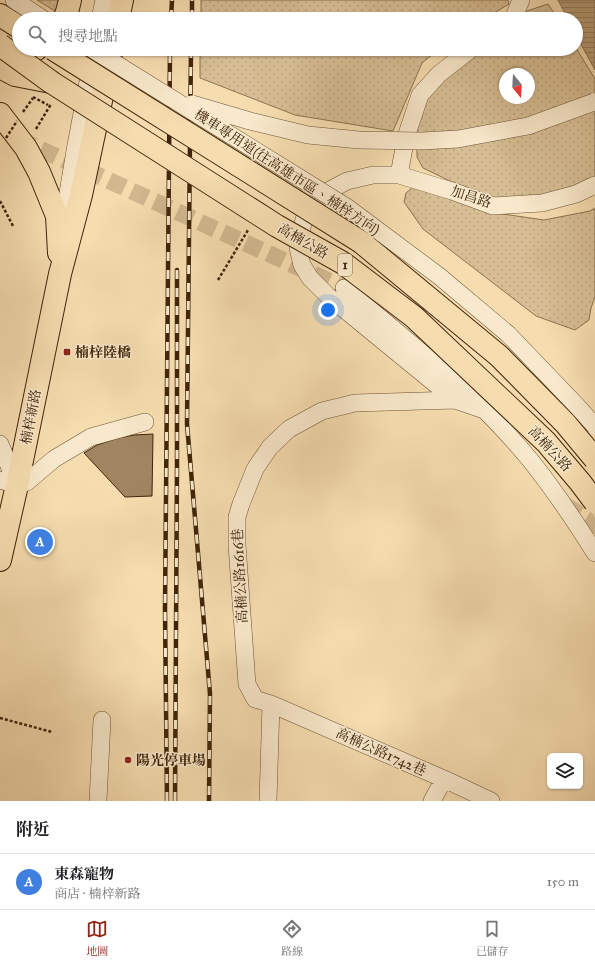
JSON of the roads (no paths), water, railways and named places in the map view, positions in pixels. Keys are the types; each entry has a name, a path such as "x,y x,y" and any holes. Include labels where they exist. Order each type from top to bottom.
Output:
{"main road":[{"path":"67,12 70,0"},
{"path":"119,12 122,0"},
{"path":"0,15 12,23"},
{"name":"1","path":"0,45 12,54"},
{"name":"1","path":"15,56 51,82"},
{"path":"0,61 22,56"},
{"name":"高楠公路","path":"64,56 361,242 499,356 565,423 595,459"},
{"path":"60,274 81,195 111,56"},
{"path":"0,67 15,75 51,82"},
{"name":"高楠公路","path":"51,82 277,226 343,263 414,317 546,442 595,502"},
{"path":"9,118 39,172 57,216 60,274"},
{"name":"楠梓新路","path":"0,560 9,482 60,274"}],"street":[{"path":"14,0 32,12"},
{"path":"101,12 104,0"},
{"path":"516,12 521,0"},
{"path":"60,274 64,217 92,56"},
{"name":"機車專用道(往高雄市區、楠梓方向)","path":"104,56 348,208 439,276 508,334 595,426"},
{"path":"399,175 406,137 420,95 439,74 462,56"},
{"name":"機車專用道(往高雄市區、楠梓方向)","path":"171,97 250,121 308,134 359,140 414,141 458,139 528,126 595,102"},
{"name":"加昌路","path":"455,400 328,296 310,278 302,265 298,248 299,237 309,209 328,191 347,181 373,175 399,175 452,191 493,206 542,203 576,194 595,185"},
{"name":"高楠公路","path":"344,288 434,363 496,422 530,460 565,505 595,553"},
{"path":"455,400 484,410"},
{"name":"高楠公路1616巷","path":"271,704 256,699 247,684 237,545 237,518 255,468 270,447 289,429 322,411 355,403 455,400"},
{"path":"0,444 9,482 27,482 54,459 91,437 145,422"},
{"path":"268,801 271,704"},
{"name":"高楠公路1742巷","path":"271,704 491,801"},
{"path":"98,801 102,720"},
{"path":"432,801 444,779"}],"tunnel":[{"path":"18,139 344,288"},
{"path":"565,505 586,519 595,534"}],"railway":[{"path":"171,12 172,0"},
{"path":"192,0 192,12"},
{"path":"167,801 165,609 170,56"},
{"path":"191,56 187,424 210,694 209,801"},
{"path":"175,801 177,270"}],"place":[{"name":"楠梓陸橋","path":"67,352"},
{"name":"東森寵物","path":"40,542"},
{"name":"陽光停車場","path":"128,760"}]}
